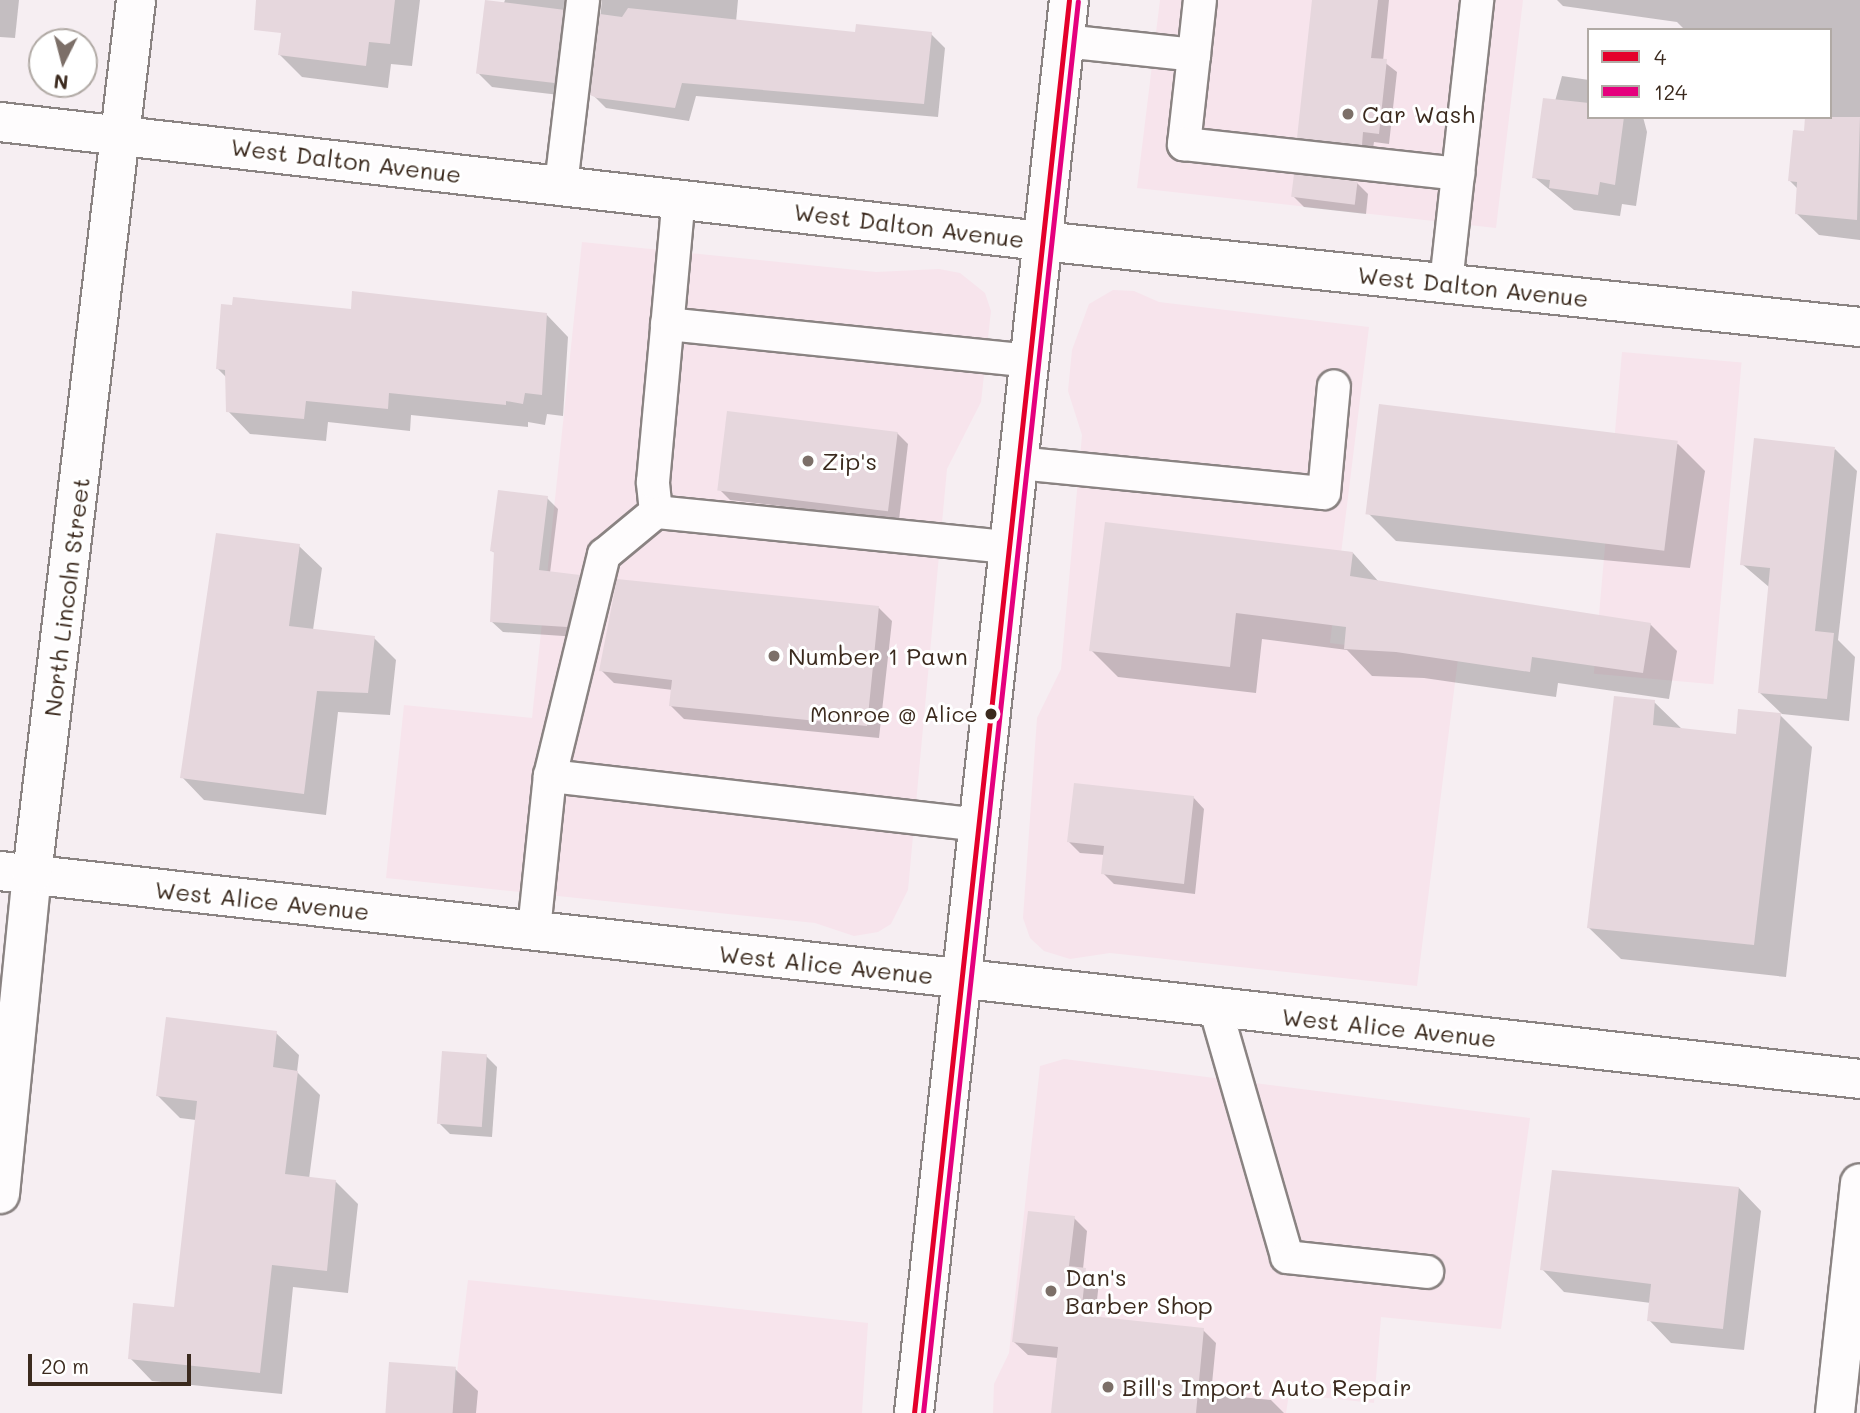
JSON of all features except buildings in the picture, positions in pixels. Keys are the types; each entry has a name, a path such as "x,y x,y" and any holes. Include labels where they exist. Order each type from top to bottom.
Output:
{"street":[{"name":"North Lincoln Street","path":"0,1194 16,872 123,134 136,0"},
{"path":"914,1413 1069,0"},
{"name":"West Dalton Avenue","path":"0,122 1042,241 1860,327"},
{"name":"West Alice Avenue","path":"16,872 1860,1079"},
{"path":"1835,1413 1860,1183"}],"lane":[{"path":"561,184 583,0"},
{"path":"1200,0 1184,144 1458,174"},
{"path":"1446,283 1477,0"},
{"path":"1064,41 1194,55"},
{"path":"656,512 653,482 679,198"},
{"path":"667,324 1029,362"},
{"path":"1017,463 1324,493 1335,386"},
{"path":"534,930 550,776 604,555 656,512 1009,547"},
{"path":"550,776 978,825"},
{"path":"1215,1007 1287,1257 1427,1272"}],"shaded area":[{"path":"1160,0 1523,0 1496,228 1137,188"},
{"path":"582,242 876,272 939,269 960,273 985,293 991,311 981,402 947,469 908,890 891,924 878,932 854,936 815,923 386,878 404,705 532,718"},
{"path":"1113,290 1134,291 1159,302 1369,327 1330,643 1458,659 1417,986 1110,953 1070,959 1044,951 1030,938 1023,918 1037,718 1061,669 1082,435 1068,391 1072,350 1089,304"},
{"path":"1622,352 1742,362 1713,684 1594,674"},
{"path":"1064,1059 1530,1118 1501,1329 1381,1317 1374,1403 1289,1394 1286,1413 993,1413 994,1384 1009,1353 1040,1066"},
{"path":"468,1280 868,1323 862,1413 452,1413"}],"transit line":[{"name":"4","path":"914,1413 1069,0"},
{"name":"124","path":"923,1413 1078,1"}],"place":[{"name":"Car Wash","path":"1348,114"},
{"name":"Zip's","path":"808,461"},
{"name":"Number 1 Pawn","path":"774,656"},
{"name":"Monroe @ Alice","path":"991,714"},
{"name":"Dan's Barber Shop","path":"1051,1291"},
{"name":"Bill's Import Auto Repair","path":"1108,1387"}]}
